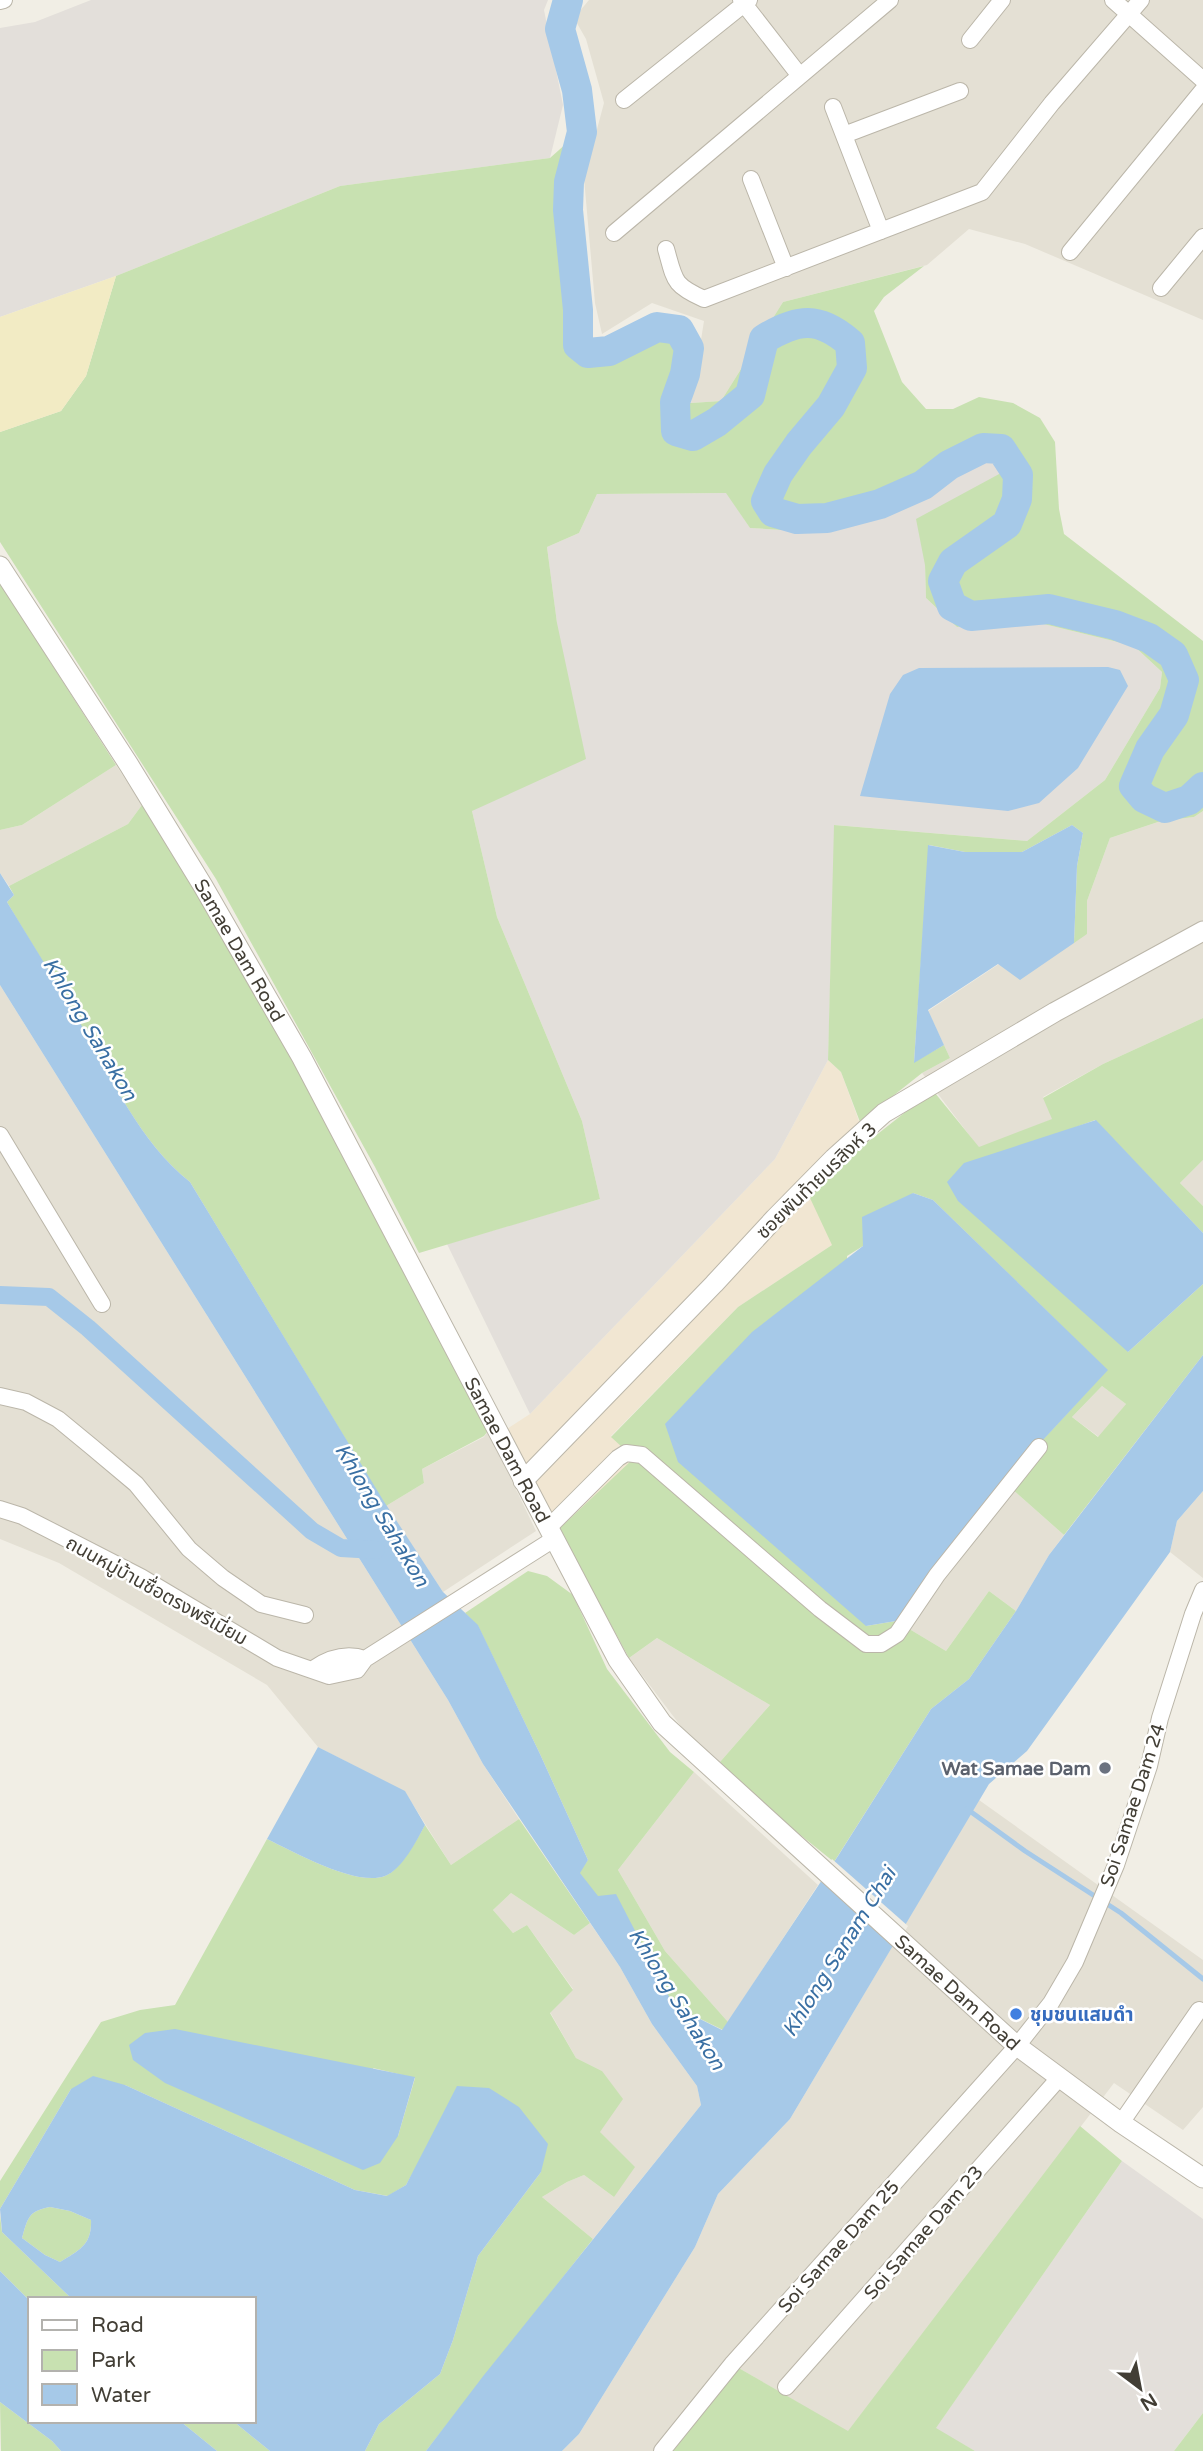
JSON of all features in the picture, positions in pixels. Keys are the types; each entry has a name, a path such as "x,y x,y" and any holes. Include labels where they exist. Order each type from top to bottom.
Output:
{"street":[{"path":"614,233 890,0"},
{"path":"970,40 1002,0"},
{"path":"1113,0 1203,80"},
{"path":"666,249 676,282 685,290 704,299 982,192 1052,103 1141,0"},
{"path":"624,100 745,1 800,76"},
{"path":"1070,252 1203,90"},
{"path":"844,135 960,91"},
{"path":"833,107 881,231"},
{"path":"751,179 786,268"},
{"path":"1161,288 1203,237"},
{"name":"Samae Dam Road","path":"0,566 136,776 302,1058 412,1263 618,1660 662,1723 1017,2046 1121,2123 1203,2178"},
{"name":"ซอยพันท้ายนรสิงห์ 3","path":"523,1480 834,1158 884,1114 1020,1032 1203,931"},
{"path":"0,1135 102,1304"},
{"path":"0,1396 26,1402 58,1419 136,1484 189,1549 223,1578 261,1604 305,1615"},
{"name":"ถนนหมู่บ้านซื่อตรงพรีเมี่ยม","path":"0,1509 22,1516 141,1577 276,1658 313,1669 325,1661 354,1655 365,1658 463,1596 551,1533 618,1458 626,1453 642,1455 820,1609 866,1644 881,1644 897,1634 937,1575 1039,1447"},
{"name":"Soi Samae Dam 24","path":"1017,2046 1051,2003 1075,1962 1116,1864 1149,1766 1160,1718 1193,1614 1203,1590"},
{"path":"1121,2123 1199,2010"},
{"name":"Soi Samae Dam 25","path":"662,2451 733,2363 1017,2046"},
{"name":"Soi Samae Dam 23","path":"786,2387 1060,2077"}],"shaded area":[{"path":"91,0 548,0 544,10 563,105 550,158 340,186 116,276 0,317 0,28 35,22"},
{"path":"589,0 1203,0 1203,320 1025,244 969,229 927,265 783,302 721,401 691,403 704,321 652,303 602,334 595,303 584,178 604,103 586,39 574,18"},
{"path":"980,439 1001,472 925,565 926,598 957,627 1023,619 1134,646 1162,672 1160,688 1105,780 1027,841 835,825 828,1060 775,1159 530,1414 447,1244 600,1199 582,1121 497,917 472,811 557,623 547,547 579,533 597,494 727,493 750,528 815,532 906,507 897,494"},
{"path":"116,765 142,805 128,824 9,886 0,873 0,830 22,825"},
{"path":"1203,811 1203,1018 1103,1064 1043,1097 1053,1119 979,1148 922,1073 950,1058 928,1011 999,964 1087,934 1087,901 1110,838 1161,821 1194,817"},
{"path":"0,985 448,1700 483,1764 519,1819 451,1865 405,1792 318,1747 267,1685 59,1563 0,1539"},
{"path":"828,1060 841,1072 867,1143 846,1159 832,1245 738,1307 611,1436 635,1458 559,1529 507,1429 530,1414 775,1159"},
{"path":"1203,1160 1203,1206 1180,1183"},
{"path":"1102,1386 1126,1404 1099,1437 1072,1417"},
{"path":"488,1431 536,1531 443,1592 386,1506 424,1483 422,1469 484,1437"},
{"path":"1004,1482 1064,1535 1016,1611 989,1591 946,1651 896,1621"},
{"path":"1203,1491 1203,1578 1170,1552 1177,1521"},
{"path":"657,1638 770,1705 720,1762 683,1729 629,1658"},
{"path":"694,1772 818,1885 728,2022 665,1951 618,1870"},
{"path":"979,1800 1203,1960 1203,2107 1183,2130 1114,2083 848,2432 737,2367 673,2451 562,2451 579,2434 695,2247 718,2194 790,2119"},
{"path":"511,1893 574,1935 590,1923 620,1967 652,2024 697,2086 701,2105 593,2239 542,2197 584,2175 614,2197 600,2132 602,2071 576,2058 550,2012 573,1989 527,1925 513,1933 493,1910"},
{"path":"1122,2161 1203,2219 1203,2413 1174,2451 975,2451 935,2429"}],"green space":[{"path":"568,142 554,198 567,287 570,345 584,366 654,337 670,334 681,359 668,399 691,403 721,401 783,302 924,266 884,297 874,311 902,382 926,409 953,409 979,397 1013,403 1040,418 1055,442 1059,509 1064,534 1203,641 1203,811 1194,817 1161,821 1110,838 1087,901 1087,934 1074,943 1077,866 1083,833 1072,825 1022,852 965,852 929,845 914,1062 944,1045 950,1058 922,1073 860,1122 841,1072 828,1060 834,825 1027,841 1105,780 1160,688 1162,672 1134,646 1023,619 957,627 926,598 925,565 916,519 1001,473 980,439 897,493 906,507 815,532 750,528 726,493 597,494 579,533 547,547 557,623 586,759 472,811 497,917 582,1121 600,1199 419,1253 375,1167 216,879 0,542 0,432 61,411 86,376 116,276 340,186 550,158"},
{"path":"0,583 116,765 22,825 0,830"},
{"path":"142,805 240,963 327,1121 488,1431 484,1436 422,1469 424,1483 386,1506 190,1182 156,1148 127,1107 7,902 14,895 9,886 128,824"},
{"path":"1203,1018 1203,1160 1180,1183 1203,1206 1203,1233 1095,1120 1060,1133 1128,1352 1203,1284 1203,1355 1064,1535 1004,1482 1107,1370 933,1200 913,1193 863,1246 847,1256 866,1626 896,1621 946,1651 989,1591 1016,1611 969,1679 931,1709 834,1862 767,1808 720,1762 770,1705 657,1638 629,1658 559,1529 634,1458 611,1437 738,1307 832,1245 810,1198 846,1159 908,1110 935,1093 979,1147 1052,1119 1043,1098 1103,1064","holes":["1102,1386 1126,1404 1098,1437 1072,1417"]},
{"path":"528,1571 547,1576 573,1595 607,1669 670,1752 694,1772 618,1870 665,1951 728,2022 723,2030 674,2006 579,1872 588,1860 478,1626 465,1613"},
{"path":"519,1819 590,1923 574,1935 511,1893 493,1910 513,1933 527,1925 573,1990 550,2013 576,2058 602,2071 623,2099 600,2132 635,2167 614,2197 584,2175 542,2197 593,2239 426,2451 365,2451 379,2424 440,2374 478,2256 541,2172 424,2153 406,2185 388,2196 355,2190 125,2085 71,2089 0,2209 0,2181 101,2022 140,2010 175,2005 267,1839 342,1873 373,1878 385,1876 397,1867 425,1825 451,1865","holes":["373,2068 415,2078 398,2136"]},
{"path":"1080,2126 1122,2161 936,2428 975,2451 673,2451 737,2367 848,2431"},
{"path":"50,2207 70,2211 91,2220 87,2241 60,2262 22,2238 30,2216"},
{"path":"0,2215 2,2232 70,2297 28,2299 0,2271"},
{"path":"0,2402 52,2441 61,2451 1,2451"},
{"path":"1203,2413 1203,2451 1174,2451"},
{"path":"182,2423 235,2423 270,2451 217,2451"}],"sand":[{"path":"116,276 86,376 61,411 0,432 0,317"}],"water":[{"path":"1108,667 1120,670 1128,686 1078,768 1039,803 1008,811 860,796 890,694 903,675 919,668"},
{"path":"1072,825 1083,833 1077,866 1074,943 1020,980 998,964 928,1010 944,1045 914,1063 928,845 965,852 1022,852"},
{"path":"0,873 14,895 7,902 127,1107 156,1148 190,1182 383,1500 443,1592 478,1625 588,1860 580,1873 598,1896 616,1894 674,2006 722,2030 838,1856 931,1709 969,1679 1016,1611 1049,1555 1203,1355 1203,1491 1177,1521 1170,1552 1027,1751 989,1784 790,2119 718,2194 695,2247 579,2434 562,2451 426,2451 701,2105 697,2086 652,2024 620,1967 483,1764 448,1700 0,985"},
{"path":"1096,1120 1203,1233 1203,1284 1128,1352 958,1201 947,1182 964,1163"},
{"path":"913,1193 933,1200 1108,1370 1004,1482 896,1621 866,1626 678,1462 665,1424 752,1332 863,1246 862,1217"},
{"path":"318,1747 405,1791 425,1825 408,1854 391,1873 373,1878 342,1873 267,1839"},
{"path":"175,2029 415,2077 398,2136 380,2163 363,2170 165,2083 133,2060 129,2045 145,2033"},
{"path":"93,2076 125,2085 355,2190 387,2196 406,2185 457,2086 489,2088 519,2107 548,2144 541,2172 478,2256 440,2374 379,2424 365,2451 270,2451 235,2423 256,2423 256,2297 70,2297 2,2232 0,2209 71,2089","holes":["50,2207 70,2211 91,2220 87,2241 60,2262 22,2238 33,2213"]},
{"path":"0,2271 28,2299 28,2423 0,2402"},
{"path":"28,2423 182,2423 217,2451 61,2451"}],"pier":[{"path":"832,1859 908,1926 896,1946 818,1879"}],"waterway":[{"path":"568,0 560,29 577,90 582,132 569,182 568,210 578,310 578,345 588,353 609,351 657,327 679,330 689,348 685,374 675,402 676,431 693,436 717,422 750,395 764,339 787,327 808,323 818,324 839,334 850,343 852,368 831,406 778,474 766,501 773,512 797,519 827,518 880,504 923,485 949,465 983,448 1001,449 1018,475 1017,499 1007,524 953,562 943,581 952,606 971,616 1049,609 1115,625 1149,638 1173,655 1184,680 1174,715 1150,749 1134,786 1144,798 1165,808 1189,800 1203,787"},
{"name":"Khlong Sahakon","path":"0,1295 49,1297 88,1328 312,1531 341,1548 376,1550"},
{"path":"967,1809 1025,1851 1121,1913 1203,1979"}],"place":[{"name":"Wat Samae Dam","path":"1105,1768"},
{"name":"ชุมชนแสมดำ","path":"1016,2014"}],"water label":[{"name":"Khlong Sanam Chai","path":"839,1952"}]}
